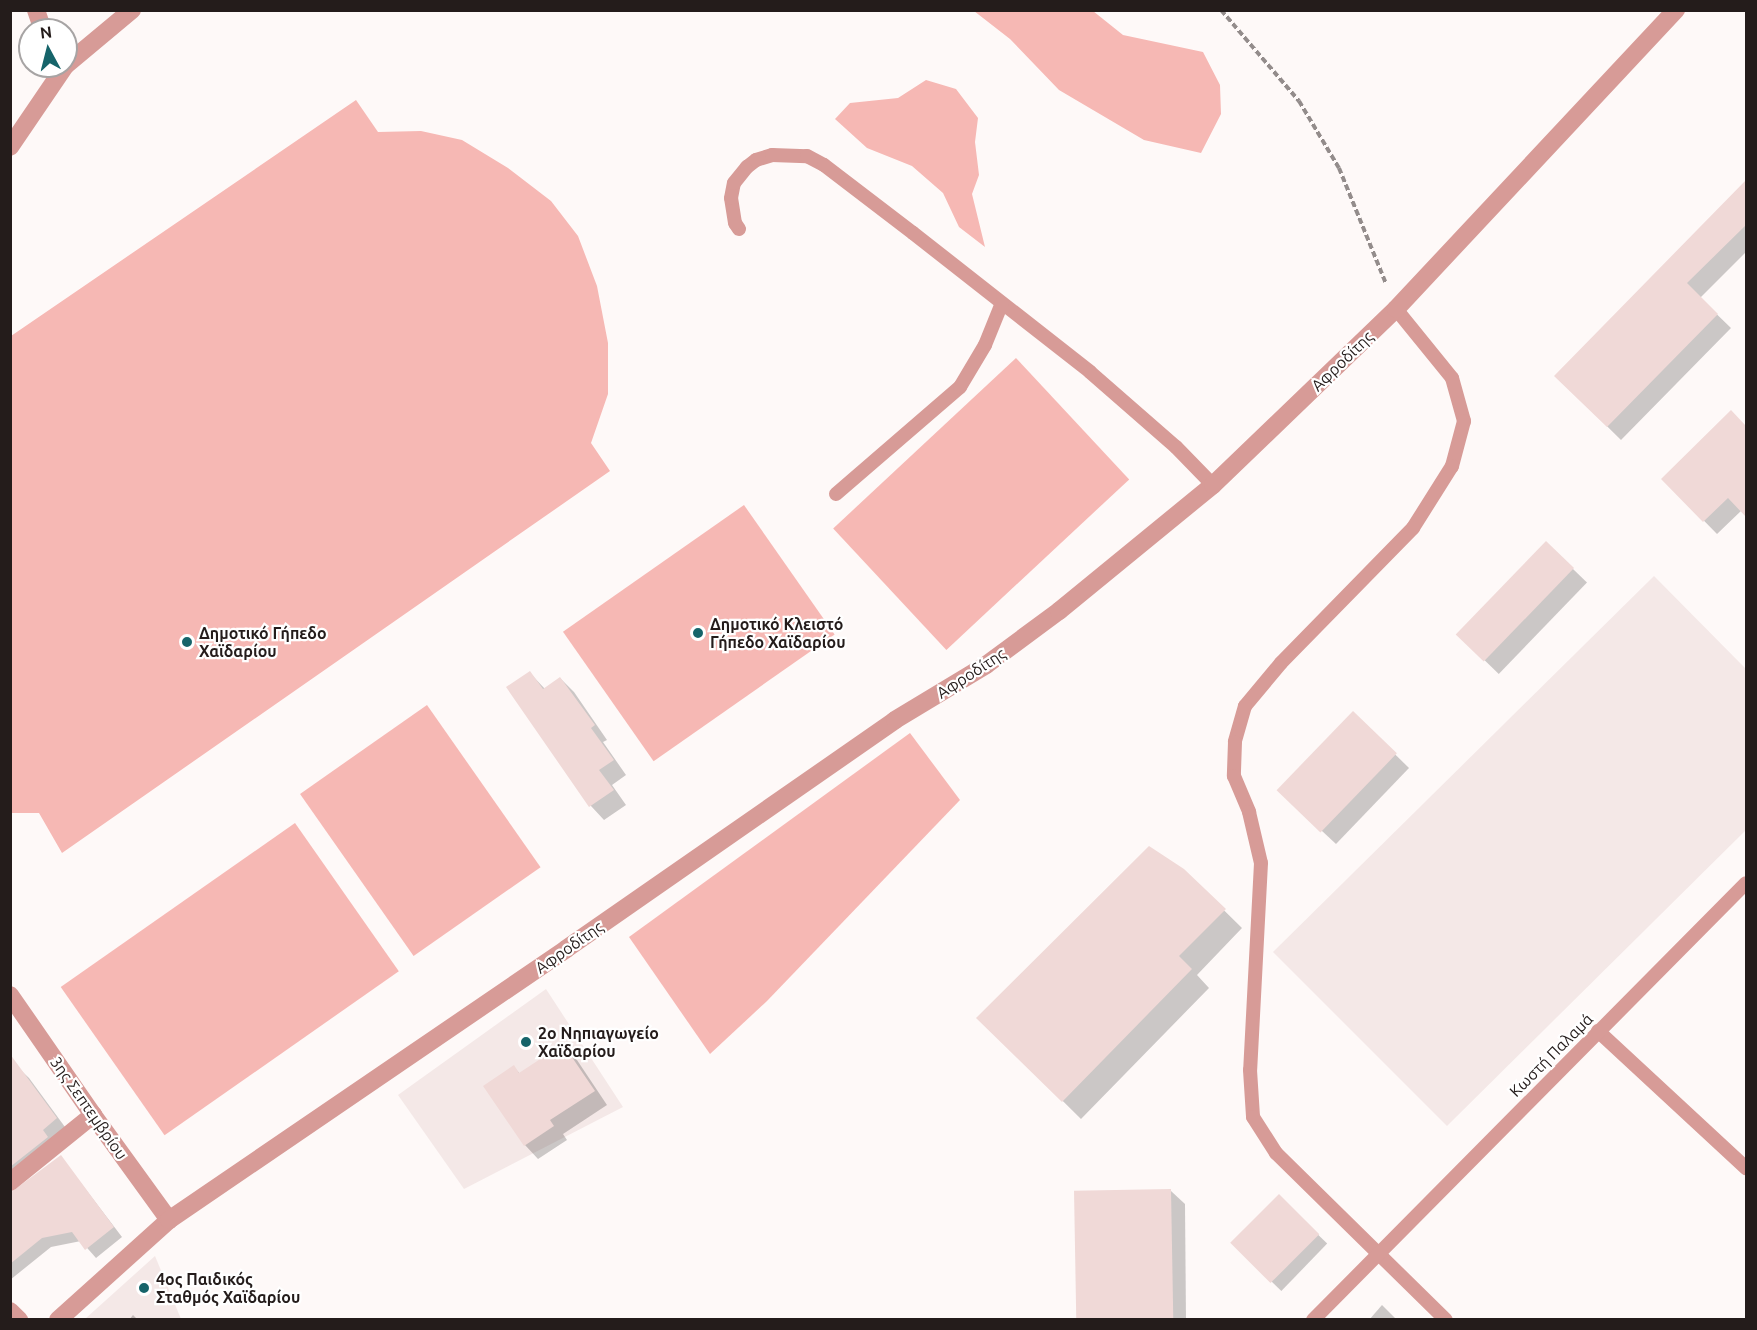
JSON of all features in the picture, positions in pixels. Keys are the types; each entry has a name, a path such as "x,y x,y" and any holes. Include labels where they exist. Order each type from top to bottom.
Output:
{"street":[{"path":"78,54 132,10"},
{"name":"Αφροδίτης","path":"58,1320 169,1220 895,720 986,665 1059,611 1213,485 1396,309 1676,10"},
{"path":"47,90 48,78"},
{"path":"10,147 56,78"},
{"name":"3ης Σεπτεμβρίου","path":"10,995 169,1220"},
{"path":"10,1182 93,1115"},
{"path":"10,1311 19,1320"}],"lane":[{"path":"739,229 735,223 731,198 734,183 756,160 772,155 807,156 825,165 1098,380 1176,447 1213,485"},
{"path":"836,494 960,387 985,345 1002,303"},
{"path":"1396,309 1452,378 1464,421 1452,466 1413,528 1281,663 1245,706 1235,742 1234,776 1249,812 1261,863 1250,1070 1253,1117 1276,1153 1446,1320"},
{"name":"Κωστή Παλαμά","path":"1313,1320 1746,882"},
{"path":"1598,1032 1746,1168"}],"path":[{"path":"1221,10 1299,101 1339,168 1396,309"}],"shaded area":[{"path":"974,11 1093,11 1123,35 1203,52 1220,85 1221,114 1201,153 1144,140 1059,90 1010,39"},
{"path":"926,80 956,89 978,118 975,142 979,175 972,194 985,247 959,227 943,193 912,166 867,148 835,119 850,103 898,98"},
{"name":"Δημοτικό Γήπεδο Χαϊδαρίου","path":"356,100 378,132 421,131 462,140 508,168 551,201 578,236 597,286 608,343 608,394 591,443 610,471 62,853 39,813 11,813 11,336"},
{"path":"1016,358 1129,479 946,650 833,528"},
{"name":"Δημοτικό Κλειστό Γήπεδο Χαϊδαρίου","path":"744,505 835,634 654,761 563,632"},
{"path":"1654,576 1746,669 1746,830 1447,1126 1273,952"},
{"path":"427,705 541,867 414,956 300,794"},
{"path":"910,733 960,800 767,1001 710,1054 629,937"},
{"path":"295,823 399,971 165,1135 61,987"},
{"name":"2ο Νηπιαγωγείο Χαϊδαρίου","path":"546,989 623,1107 464,1189 398,1095"},
{"name":"4ος Παιδικός Σταθμός Χαϊδαρίου","path":"155,1256 181,1319 85,1319"}],"building":[{"path":"1746,180 1746,225 1687,283 1718,314 1607,427 1554,376"},
{"path":"1731,410 1746,426 1746,517 1728,498 1703,522 1661,479"},
{"path":"1546,541 1574,568 1484,662 1456,635"},
{"path":"530,671 543,689 560,677 595,725 591,728 614,760 599,770 614,790 589,807 506,687"},
{"path":"1353,711 1397,753 1320,833 1277,790"},
{"path":"1149,846 1184,869 1226,909 1179,956 1192,969 1062,1102 976,1018"},
{"path":"563,1044 595,1091 550,1120 554,1126 524,1146 483,1086 514,1065 519,1073"},
{"path":"10,1054 57,1118 43,1130 48,1137 10,1167"},
{"path":"61,1155 114,1227 85,1250 72,1232 42,1238 10,1264 10,1193"},
{"path":"1171,1189 1173,1320 1076,1320 1074,1191"},
{"path":"1279,1194 1319,1234 1271,1283 1230,1243"}],"place":[{"name":"Δημοτικό Κλειστό Γήπεδο Χαϊδαρίου","path":"698,633"},
{"name":"Δημοτικό Γήπεδο Χαϊδαρίου","path":"187,642"},
{"name":"2ο Νηπιαγωγείο Χαϊδαρίου","path":"526,1042"},
{"name":"4ος Παιδικός Σταθμός Χαϊδαρίου","path":"144,1288"}]}
